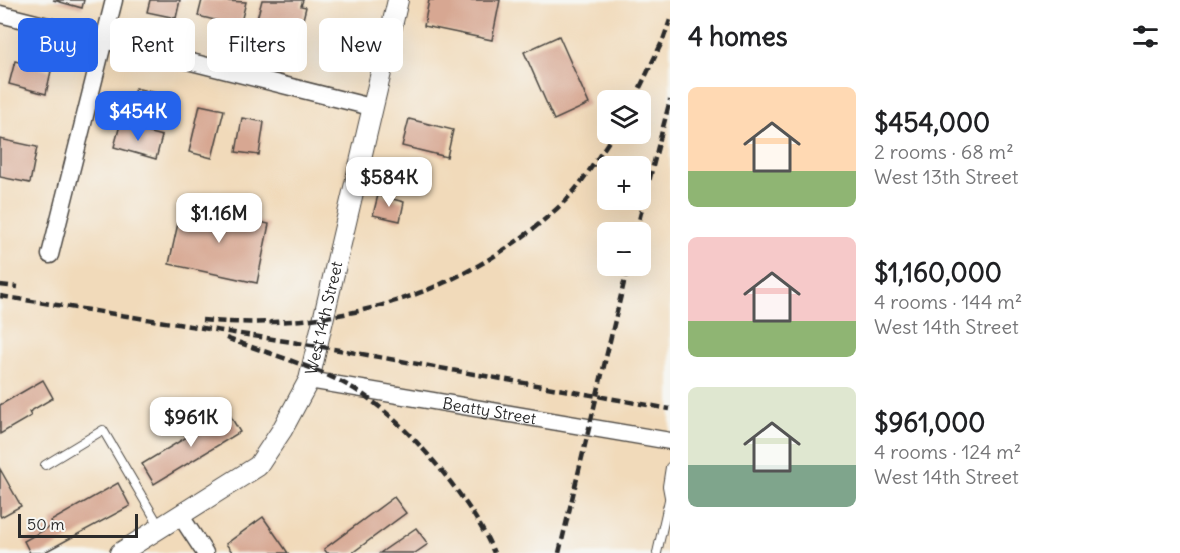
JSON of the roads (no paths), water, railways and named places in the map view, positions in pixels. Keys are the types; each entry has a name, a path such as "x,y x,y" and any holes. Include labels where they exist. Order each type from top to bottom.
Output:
{"street":[{"path":"50,255 114,0"},
{"name":"West 14th Street","path":"120,553 258,466 282,430 309,380 371,107 398,0"},
{"path":"0,14 371,107"},
{"name":"Beatty Street","path":"309,380 670,441"},
{"path":"180,515 205,553"}],"lane":[{"path":"45,465 103,430 160,528"},
{"path":"657,553 669,501 667,486 670,466"}],"railway":[{"path":"639,90 670,20"},
{"path":"639,222 670,100"},
{"path":"202,320 252,322 302,320 350,313 398,300 443,283 487,261 528,233 573,193 607,144"},
{"path":"559,553 626,276"},
{"path":"0,285 18,287"},
{"path":"0,296 317,346 670,409"},
{"path":"226,338 320,372 369,399 390,416 433,460 470,509 494,553"}]}
